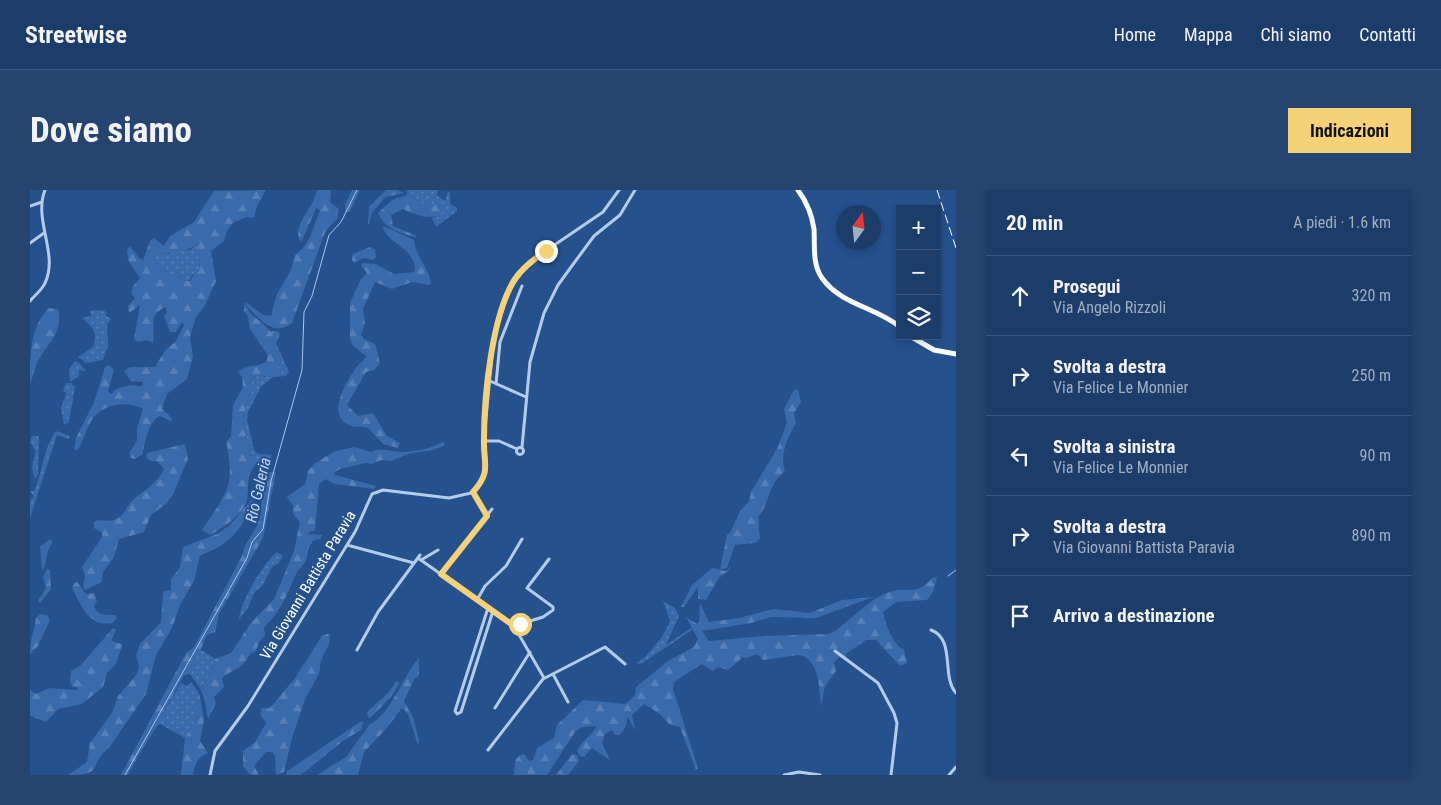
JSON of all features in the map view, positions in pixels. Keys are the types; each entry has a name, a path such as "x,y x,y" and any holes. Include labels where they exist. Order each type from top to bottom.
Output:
{"main road":[{"path":"798,190 811,217 816,265 825,282 843,297 883,315 896,324"},
{"path":"917,340 934,350 956,354"}],"street":[{"path":"30,301 44,284 47,275 48,262 42,202 45,190"},
{"path":"487,516 473,492 486,474 484,441 496,324 516,277 533,260 602,212 620,190"},
{"path":"484,441 499,441 517,449 518,453 522,454 524,451 522,447 526,397 533,344 544,313 556,288 594,236 620,215 635,190"},
{"path":"30,206 42,202"},
{"path":"30,243 44,233"},
{"path":"496,384 500,344 507,320 522,286"},
{"path":"489,381 526,397"},
{"path":"517,449 522,447"},
{"name":"Via Giovanni Battista Paravia","path":"210,775 216,750 248,706 347,545 363,518 371,496 377,491 448,498 473,492"},
{"path":"441,574 492,509"},
{"path":"477,600 485,586 506,566 522,539"},
{"path":"347,545 414,563"},
{"path":"357,650 378,612 414,563 420,558 438,550"},
{"path":"420,558 514,626 544,678"},
{"path":"514,626 543,617 553,610 527,588 549,559"},
{"path":"488,608 455,710 457,714 461,713 493,611"},
{"path":"931,630 939,634 946,645 950,685 956,693"},
{"path":"488,750 544,678 606,647 625,664"},
{"path":"835,651 878,683 894,713 897,722 891,775"},
{"path":"495,708 530,652"},
{"path":"553,674 568,702"},
{"path":"949,775 956,767"},
{"path":"784,775 802,772 820,775"}],"green space":[{"path":"266,190 257,206 254,218 246,217 233,223 227,231 224,241 211,251 216,281 204,307 196,317 190,337 193,357 187,379 167,394 162,409 172,418 171,421 160,416 156,419 148,433 143,454 135,459 131,458 129,453 137,441 137,428 143,409 137,406 122,404 108,407 95,415 78,450 74,450 76,438 94,402 105,367 109,365 114,370 108,391 111,394 122,387 142,386 143,382 131,381 124,371 130,367 155,367 166,349 176,341 184,325 182,322 176,332 170,332 164,316 167,312 165,307 159,310 154,318 153,343 147,340 138,342 134,339 140,305 129,313 128,306 135,298 131,293 133,286 140,278 128,260 127,250 130,246 139,258 143,260 150,241 154,238 164,246 170,236 194,222 214,191","holes":["198,244 200,257 199,272 196,271 190,281 185,281 163,270 150,260 159,253 179,251"]},
{"path":"317,190 331,190 330,202 339,209 337,219 326,230 292,323 283,328 274,328 262,321 249,309 246,302 263,315 271,316 277,294 291,270 295,255 304,247 310,237 320,210 316,208 302,241 299,240 299,227 313,202"},
{"path":"352,190 360,190 349,212 345,212 345,204"},
{"path":"386,190 397,190 404,193 385,197 372,213 368,226 369,207"},
{"path":"407,190 438,190 437,195 445,201 448,191 450,193 450,204 457,208 457,211 436,227 432,218 439,216 432,206 426,205 407,195"},
{"path":"407,195 426,205 436,205 443,212 439,216 425,217 403,209 391,215 393,226 416,237 389,227 378,213 392,200"},
{"path":"383,226 414,240 417,252 428,273 431,284 412,282 392,289 375,282 363,309 365,322 361,335 364,339 375,344 380,363 374,370 366,372 347,405 358,416 373,413 387,436 400,443 398,448 383,444 368,428 349,425 342,420 338,406 347,381 366,356 353,346 350,339 350,303 361,279 367,273 361,266 362,263 376,264 394,274 414,272 415,269 410,255 388,236"},
{"path":"198,244 200,257 199,273 192,275 190,280 185,281 158,267 150,260 159,253 190,250"},
{"path":"370,247 375,250 376,257 373,260 363,258 354,263 352,260 353,254"},
{"path":"245,302 252,315 267,327 272,334 281,362 271,377 258,375 253,378 243,419 247,441 255,466 250,474 245,505 242,511 232,520 210,535 202,530 223,498 229,480 229,457 226,442 231,436 233,405 243,387 242,377 238,372 267,361 267,354 250,329 248,317 244,311"},
{"path":"49,308 58,309 59,325 54,337 37,364 30,383 32,342 38,323"},
{"path":"90,311 105,311 107,314 105,315 111,319 107,325 108,346 103,360 86,363 78,357 93,347 95,333 92,327 82,318 91,316"},
{"path":"270,331 278,331 280,335 276,343 289,372 286,376 273,377 261,387 248,412 247,419 254,450 258,454 272,455 270,462 261,460 259,465 255,466 247,441 243,419 253,378 258,375 265,377 281,362"},
{"path":"75,361 86,371 79,370 79,376 70,382 69,369"},
{"path":"66,383 71,383 75,387 69,422 64,425 61,408 66,394 63,390"},
{"path":"798,389 801,402 794,413 796,424 785,446 783,465 785,470 774,484 758,517 760,539 755,543 735,545 727,568 720,569 727,535 730,533 740,511 749,501 751,492 778,447 787,422 784,409 794,390"},
{"path":"56,431 70,436 69,439 57,435 30,518 30,500 34,497 30,491 34,491 46,451"},
{"path":"32,436 39,436 38,475 35,479 32,468 36,451 30,442"},
{"path":"443,442 445,445 434,450 411,453 391,461 382,460 372,464 365,463 340,469 334,473 335,475 376,486 374,489 335,484 326,479 319,484 315,531 307,534 322,535 320,539 314,540 310,544 304,564 296,574 283,602 264,627 265,636 259,642 256,651 244,663 222,678 224,687 214,697 216,703 208,719 204,697 200,688 203,687 215,664 215,659 231,653 250,624 274,599 294,551 300,522 293,514 293,505 287,497 305,484 308,471 314,464 335,451 355,447 371,452 384,450 405,452 425,449"},
{"path":"185,444 188,459 174,492 167,503 151,515 144,532 119,539 114,557 103,572 102,582 85,590 83,586 85,576 82,567 102,537 102,533 94,528 94,523 97,520 106,521 120,517 132,501 158,479 164,469 157,461 151,461 147,458 147,453"},
{"path":"270,472 276,472 263,538 219,614 215,632 207,635 190,674 184,675 160,719 160,724 148,740 128,775 121,775 186,653 194,647 242,556 260,516 261,483"},
{"path":"253,498 249,512 236,532 219,547 200,556 194,581 180,605 172,628 156,655 146,694 109,748 102,754 92,771 80,775 68,775 87,762 90,743 112,713 118,696 137,674 139,666 136,655 140,644 161,622 163,594 164,591 171,590 171,579 180,567 183,547 217,534 230,525"},
{"path":"51,539 52,544 48,550 42,571 40,546"},
{"path":"277,552 283,556 278,564 273,566 262,586 254,593 248,608 239,619 243,603 253,583 271,557"},
{"path":"732,565 728,571 719,578 706,600 698,599 698,587 684,607 681,607 692,585 712,568 726,571"},
{"path":"47,569 50,570 51,589 40,603 38,601 46,588 43,577"},
{"path":"937,577 933,592 927,600 896,602 883,612 893,639 904,650 907,663 900,666 876,640 866,640 847,653 845,660 839,657 834,663 836,671 825,686 821,706 819,683 815,668 811,662 799,655 763,660 757,654 746,658 743,657 728,670 718,667 713,671 702,664 674,682 673,689 698,768 696,770 680,727 670,725 660,714 644,704 632,715 635,731 628,717 625,728 620,735 615,735 612,730 605,734 602,743 610,760 592,748 584,757 580,756 577,751 579,747 597,726 582,727 575,732 547,775 514,775 516,759 524,754 529,761 533,760 537,748 554,738 557,725 583,700 626,704 635,695 636,687 668,661 694,647 698,639 686,617 697,624 699,623 700,603 709,622 739,618 774,609 810,613 842,600 873,597 816,618 771,617 751,623 702,631 709,641 764,636 828,634 834,632 882,595 896,590 916,589 926,584 932,578"},
{"path":"77,582 86,594 94,593 97,601 94,606 97,612 115,615 117,618 112,623 97,622 87,614 72,588 74,583"},
{"path":"663,601 675,608 679,616 666,645 691,628 692,630 647,660 640,664 636,663 645,657 662,637 670,621"},
{"path":"40,614 47,615 50,620 38,646 30,654 36,618"},
{"path":"113,628 116,630 111,641 122,644 122,646 116,664 107,673 103,687 82,704 58,709 46,722 30,716 30,690 36,694 49,688 77,690 77,687 73,687 70,683 71,671 80,666"},
{"path":"330,634 329,644 321,660 319,674 306,697 292,738 284,772 276,775 275,756 272,752 266,752 254,766 259,775 250,775 243,766 243,751 255,742 266,723 260,714 262,708 270,708 295,678 322,636"},
{"path":"200,649 215,659 215,664 203,687 200,688 190,674"},
{"path":"419,658 419,676 415,678 404,701 413,717 419,741 418,745 408,714 402,708 386,729 364,752 358,775 317,775 346,757 370,724 384,713"},
{"path":"396,681 400,683 390,698 370,718 368,717 367,712 389,692"},
{"path":"191,682 199,693 197,694 198,714 185,738 160,724 160,719 181,683 187,686"},
{"path":"199,693 204,719 200,741 208,753 197,762 193,775 181,775 185,738 198,714 197,694"},
{"path":"360,722 363,722 361,730 343,741 301,775 287,775 287,771"},
{"path":"572,754 577,755 579,761 568,775 556,775"}],"waterway":[{"name":"Rio Galeria","path":"125,775 247,558 252,542 263,529 271,481 302,370 304,312 312,296 329,235 341,222 357,190"},
{"path":"948,576 956,570"}],"railway":[{"path":"937,190 956,248"}],"route":[{"path":"520,624 514,626 441,574 487,516 473,492 486,474 484,432 496,324 516,277 528,264 546,251"}]}
